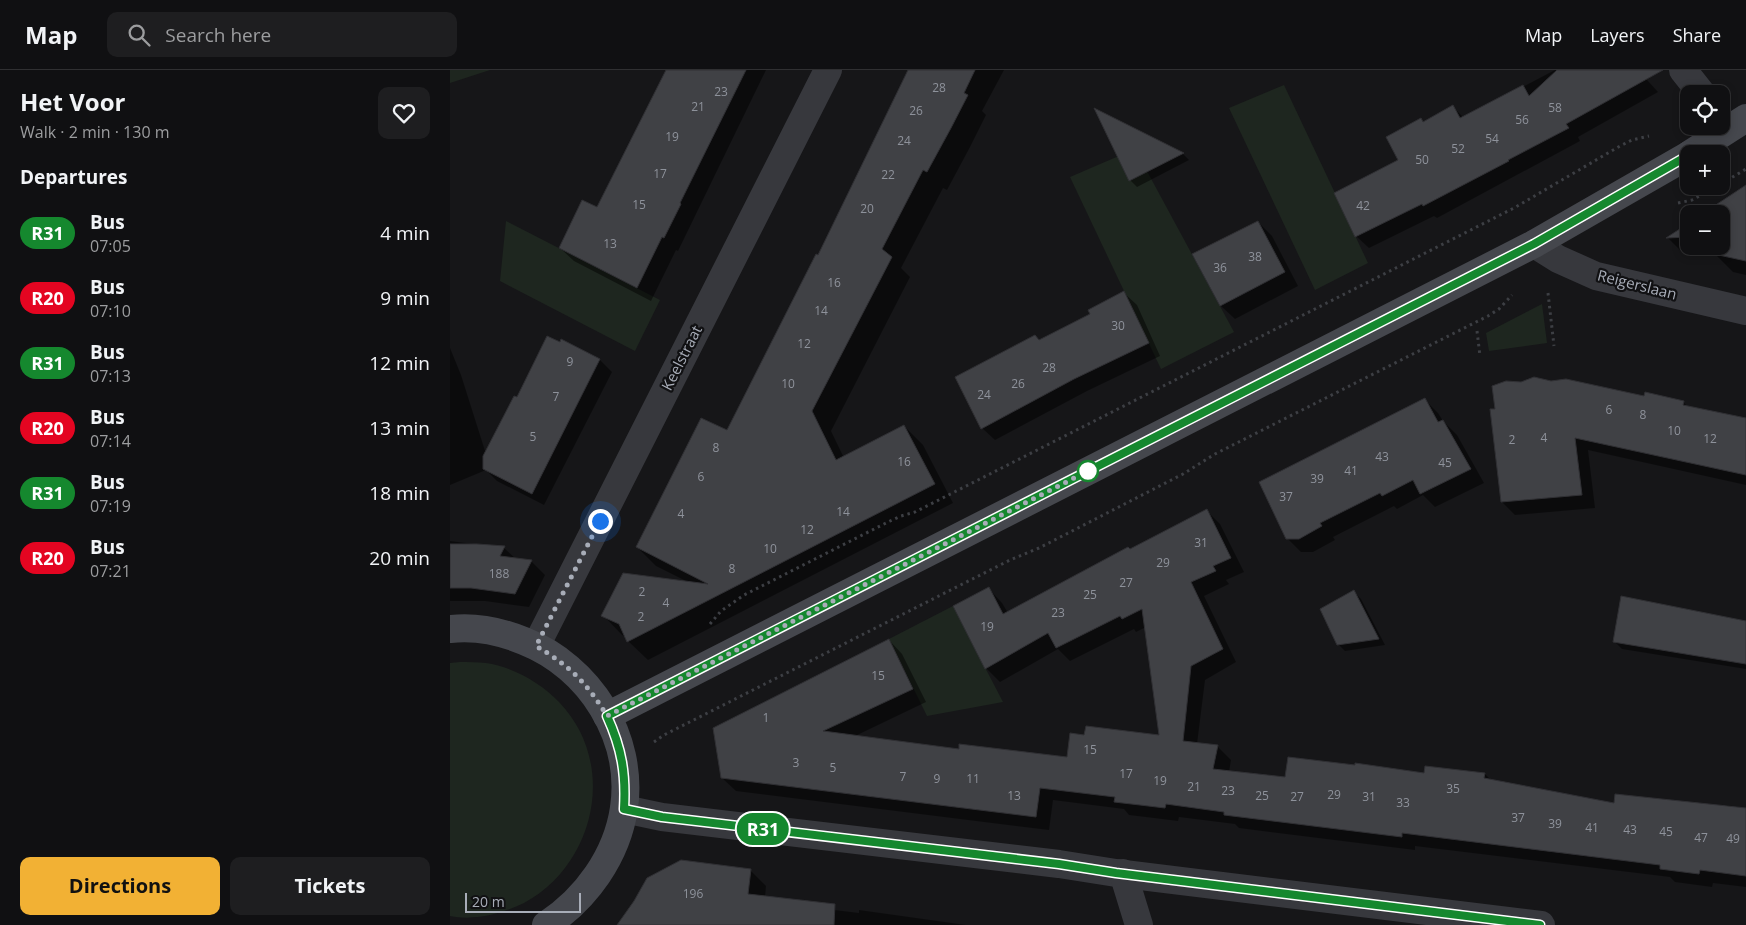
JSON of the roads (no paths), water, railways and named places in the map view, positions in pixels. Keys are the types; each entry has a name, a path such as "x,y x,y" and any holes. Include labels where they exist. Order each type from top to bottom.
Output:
{"street":[{"name":"Keelstraat","path":"536,646 828,70"},
{"path":"1683,70 1695,85"},
{"path":"1701,145 1732,121"},
{"path":"607,716 1534,244 1680,159"},
{"name":"Reigerslaan","path":"1534,244 1558,259 1596,276 1746,311"},
{"path":"450,629 490,630 505,633 536,646 559,659 579,677 595,696 607,716 620,748 624,769 624,809 616,841 602,868 584,895 561,916 546,925"},
{"path":"624,809 662,817 1049,862 1123,873 1541,925"},
{"path":"1123,873 1139,925"}]}
